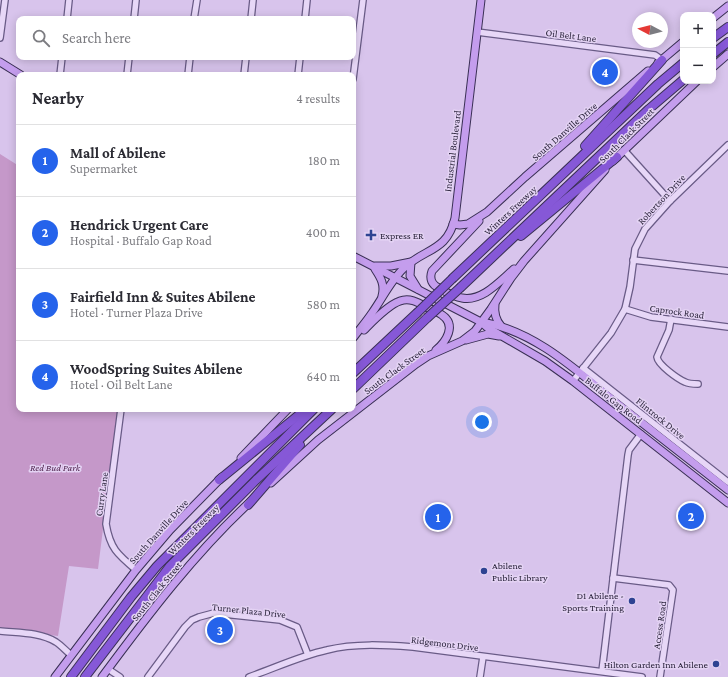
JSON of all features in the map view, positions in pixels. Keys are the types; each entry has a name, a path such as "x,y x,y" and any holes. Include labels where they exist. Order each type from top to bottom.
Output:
{"highway":[{"path":"716,36 728,27"},
{"path":"716,52 728,42"},
{"path":"559,178 606,122 662,60"},
{"name":"Winters Freeway","path":"356,369 658,84 680,66"},
{"path":"356,386 649,109 680,83"},
{"path":"478,270 617,157"},
{"path":"219,480 302,412"},
{"name":"Winters Freeway","path":"71,677 131,597 157,566 311,412"},
{"path":"248,505 329,412"},
{"name":"Winters Freeway","path":"85,677 170,566 256,480 329,412"}],"main road":[{"name":"Industrial Boulevard","path":"395,278 403,268 440,245 449,234 453,224 480,0"},
{"path":"716,16 728,6"},
{"name":"South Danville Drive","path":"453,224 468,224 487,212 680,45"},
{"path":"716,64 728,54"},
{"path":"0,62 17,72"},
{"name":"South Clack Street","path":"356,411 428,356 470,336 482,322 510,278 524,261 617,157 694,84"},
{"path":"487,212 434,268 430,274 432,283 458,298 474,298 490,289 524,261"},
{"name":"Buffalo Gap Road","path":"356,258 482,322 501,326 524,336 581,371 655,433 728,490"},
{"path":"373,266 391,266 412,262 410,276 419,290"},
{"path":"373,266 382,279 383,290 380,300"},
{"path":"356,334 372,314 395,278"},
{"path":"356,336 395,303 404,300 412,300 443,315 448,320 448,338 428,356"},
{"path":"496,302 495,314 497,321 501,326"},
{"name":"Buffalo Gap Road","path":"482,322 488,328 545,361 573,381 728,503"},
{"path":"462,341 488,334 502,336"},
{"name":"South Danville Drive","path":"55,677 136,570 170,530 260,440 285,412"},
{"name":"South Clack Street","path":"102,677 150,612 182,574 248,505 318,440 354,412"},
{"path":"641,434 647,431 655,433"}],"street":[{"path":"0,38 5,0"},
{"path":"67,16 69,0"},
{"path":"134,16 136,0"},
{"path":"194,16 197,0"},
{"path":"251,16 253,0"},
{"path":"305,16 307,0"},
{"path":"356,36 362,0"},
{"name":"Oil Belt Lane","path":"477,32 655,55 662,60"},
{"path":"60,72 62,60"},
{"path":"127,72 129,60"},
{"path":"188,72 190,60"},
{"path":"244,72 246,60"},
{"path":"298,72 300,60"},
{"path":"353,72 354,60"},
{"name":"Robertson Drive","path":"573,381 611,333 625,310 630,288 635,249 645,229 653,218 728,145"},
{"path":"624,150 670,201"},
{"path":"633,260 728,272"},
{"name":"Caprock Road","path":"625,310 642,315 728,327"},
{"path":"671,319 669,330 657,357 658,360 662,366 686,383 698,384"},
{"name":"Flintrock Drive","path":"581,371 728,482"},
{"name":"Curry Lane","path":"121,412 106,524 111,546 136,570"},
{"path":"602,672 628,455 641,434"},
{"name":"Access Road","path":"613,578 669,585 672,587 673,590 660,677"},
{"name":"Turner Plaza Drive","path":"148,677 185,627 192,620 206,614 222,614 288,622 297,627 308,655"},
{"path":"0,631 39,635 49,638 58,643 71,655"},
{"name":"Ridgemont Drive","path":"249,677 267,674 308,655 328,650 347,647 384,646 413,647 642,677"},
{"path":"480,677 483,657"},
{"path":"108,668 120,677"}],"green space":[{"name":"Red Bud Park","path":"0,154 16,164 16,412 118,412 98,569 69,566 58,636 0,629"}],"place":[{"name":"WoodSpring Suites Abilene","path":"605,72"},
{"name":"Express ER","path":"371,235"},
{"name":"Hendrick Urgent Care","path":"691,516"},
{"name":"Mall of Abilene","path":"438,517"},
{"name":"Abilene Public Library","path":"484,571"},
{"name":"D1 Abilene - Sports Training","path":"632,601"},
{"name":"Fairfield Inn & Suites Abilene","path":"220,630"},
{"name":"Hilton Garden Inn Abilene","path":"716,664"}]}
